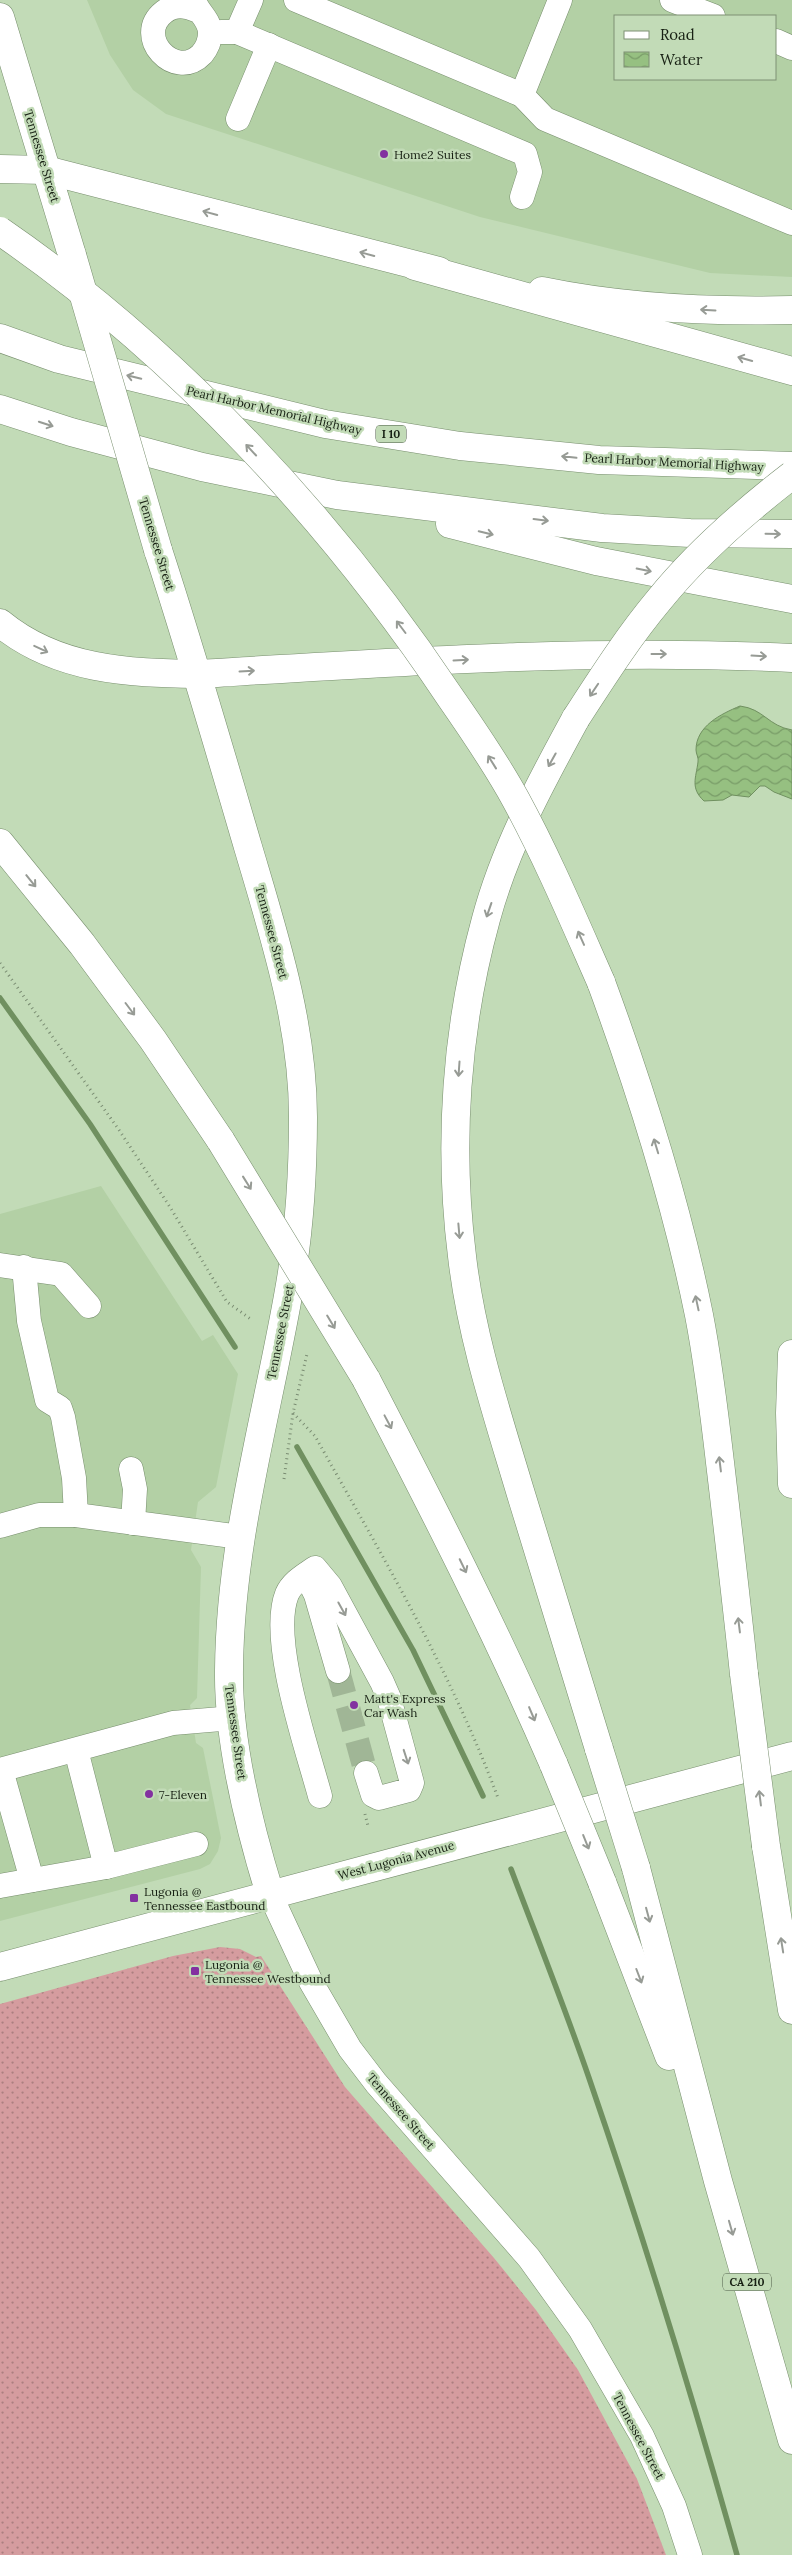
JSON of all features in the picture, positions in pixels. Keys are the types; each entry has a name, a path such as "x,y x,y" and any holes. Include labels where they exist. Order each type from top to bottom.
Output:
{"main road":[{"name":"Tennessee Street","path":"0,17 158,550 198,674 278,950 292,1009 300,1066 303,1113 298,1222 289,1293 255,1451 240,1537 230,1637 229,1675 233,1718 254,1840 270,1894"},
{"path":"0,168 46,170 414,266 792,371"},
{"path":"0,231 116,320 224,421 302,504 361,573 422,654 516,800 601,982 635,1076 659,1154 682,1233 700,1317 715,1423 766,1846 792,2010"},
{"path":"414,266 551,293 642,306 741,311 792,310"},
{"name":"Pearl Harbor Memorial Highway","path":"0,338 60,360 325,424 460,446 599,460 792,466"},
{"path":"0,409 71,432 202,467 337,495 596,561 725,588 792,598"},
{"path":"718,2181 636,1868 499,1422 477,1342 462,1258 456,1199 455,1129 460,1054 470,988 486,918 509,850 538,786 576,718 615,658 659,599 710,545 792,475"},
{"path":"337,495 602,528 690,533 792,534"},
{"path":"0,623 40,649 80,663 129,673 198,674 567,654 726,654 792,658"},
{"path":"0,843 94,960 154,1040 221,1141 366,1379 455,1550 513,1670 602,1882 718,2181"},
{"path":"792,1354 790,1413 792,1484"},
{"name":"West Lugonia Avenue","path":"0,1967 792,1756"},
{"name":"CA 210","path":"718,2181 792,2440"}],"street":[{"path":"237,32 251,0"},
{"path":"296,0 522,95 545,119 792,223"},
{"path":"522,95 560,0"},
{"path":"672,0 710,15"},
{"path":"195,5 203,16 210,32 205,50 190,62 171,61 157,49 153,31 162,14 179,6 195,5"},
{"path":"210,32 237,32 525,154 530,172 522,197"},
{"path":"777,41 792,48"},
{"path":"238,119 269,45"},
{"path":"0,1265 24,1267 60,1274 89,1306"},
{"path":"24,1267 29,1320 47,1400 60,1408 63,1417 74,1478 76,1515"},
{"path":"131,1469 135,1489 133,1523"},
{"path":"0,1526 39,1515 76,1515 240,1537"},
{"path":"310,1572 338,1671"},
{"path":"310,1572 330,1586 382,1682 389,1698 412,1783 409,1790 379,1798 372,1795 366,1774"},
{"path":"310,1572 287,1592 284,1605 282,1653 320,1796"},
{"path":"32,1880 1,1770 173,1723 233,1718"},
{"path":"76,1750 106,1867"},
{"path":"0,1886 106,1867 196,1844"},
{"name":"Tennessee Street","path":"270,1894 310,1982 350,2048 376,2083 530,2258 580,2329 642,2436 674,2506 690,2555"}],"path":[{"path":"0,963 119,1130 170,1207 227,1302 252,1320"},
{"path":"284,1479 293,1413 307,1354"},
{"path":"293,1413 315,1436 415,1614 468,1726 498,1798"}],"shaded area":[{"path":"87,0 792,0 792,277 710,273 480,217 166,114 133,90 110,55"},
{"path":"101,1186 202,1341 213,1335 238,1374 216,1487 198,1502 191,1550 201,1567 197,1698 190,1705 196,1743 203,1748 221,1838 218,1851 210,1864 200,1869 0,1921 0,1214"},
{"path":"220,1947 240,1949 256,1957 261,1956 345,2087 494,2258 536,2310 578,2370 637,2479 666,2555 0,2555 0,2004 173,1956"}],"water":[{"path":"740,706 755,710 777,725 792,730 792,799 774,792 765,786 760,786 749,797 732,795 723,800 704,801 697,792 695,787 698,761 696,750 700,734 718,717"}],"waterway":[{"path":"0,998 90,1124 235,1347"},
{"path":"297,1447 413,1650 483,1796"},
{"path":"511,1869 561,1999 629,2196 685,2375 737,2555"}],"tunnel":[{"path":"338,1671 366,1773"}],"place":[{"name":"Home2 Suites","path":"384,154"},
{"name":"Matt's Express Car Wash","path":"354,1705"},
{"name":"7-Eleven","path":"149,1794"},
{"name":"Lugonia @ Tennessee Eastbound","path":"134,1898"},
{"name":"Lugonia @ Tennessee Westbound","path":"195,1971"}]}
